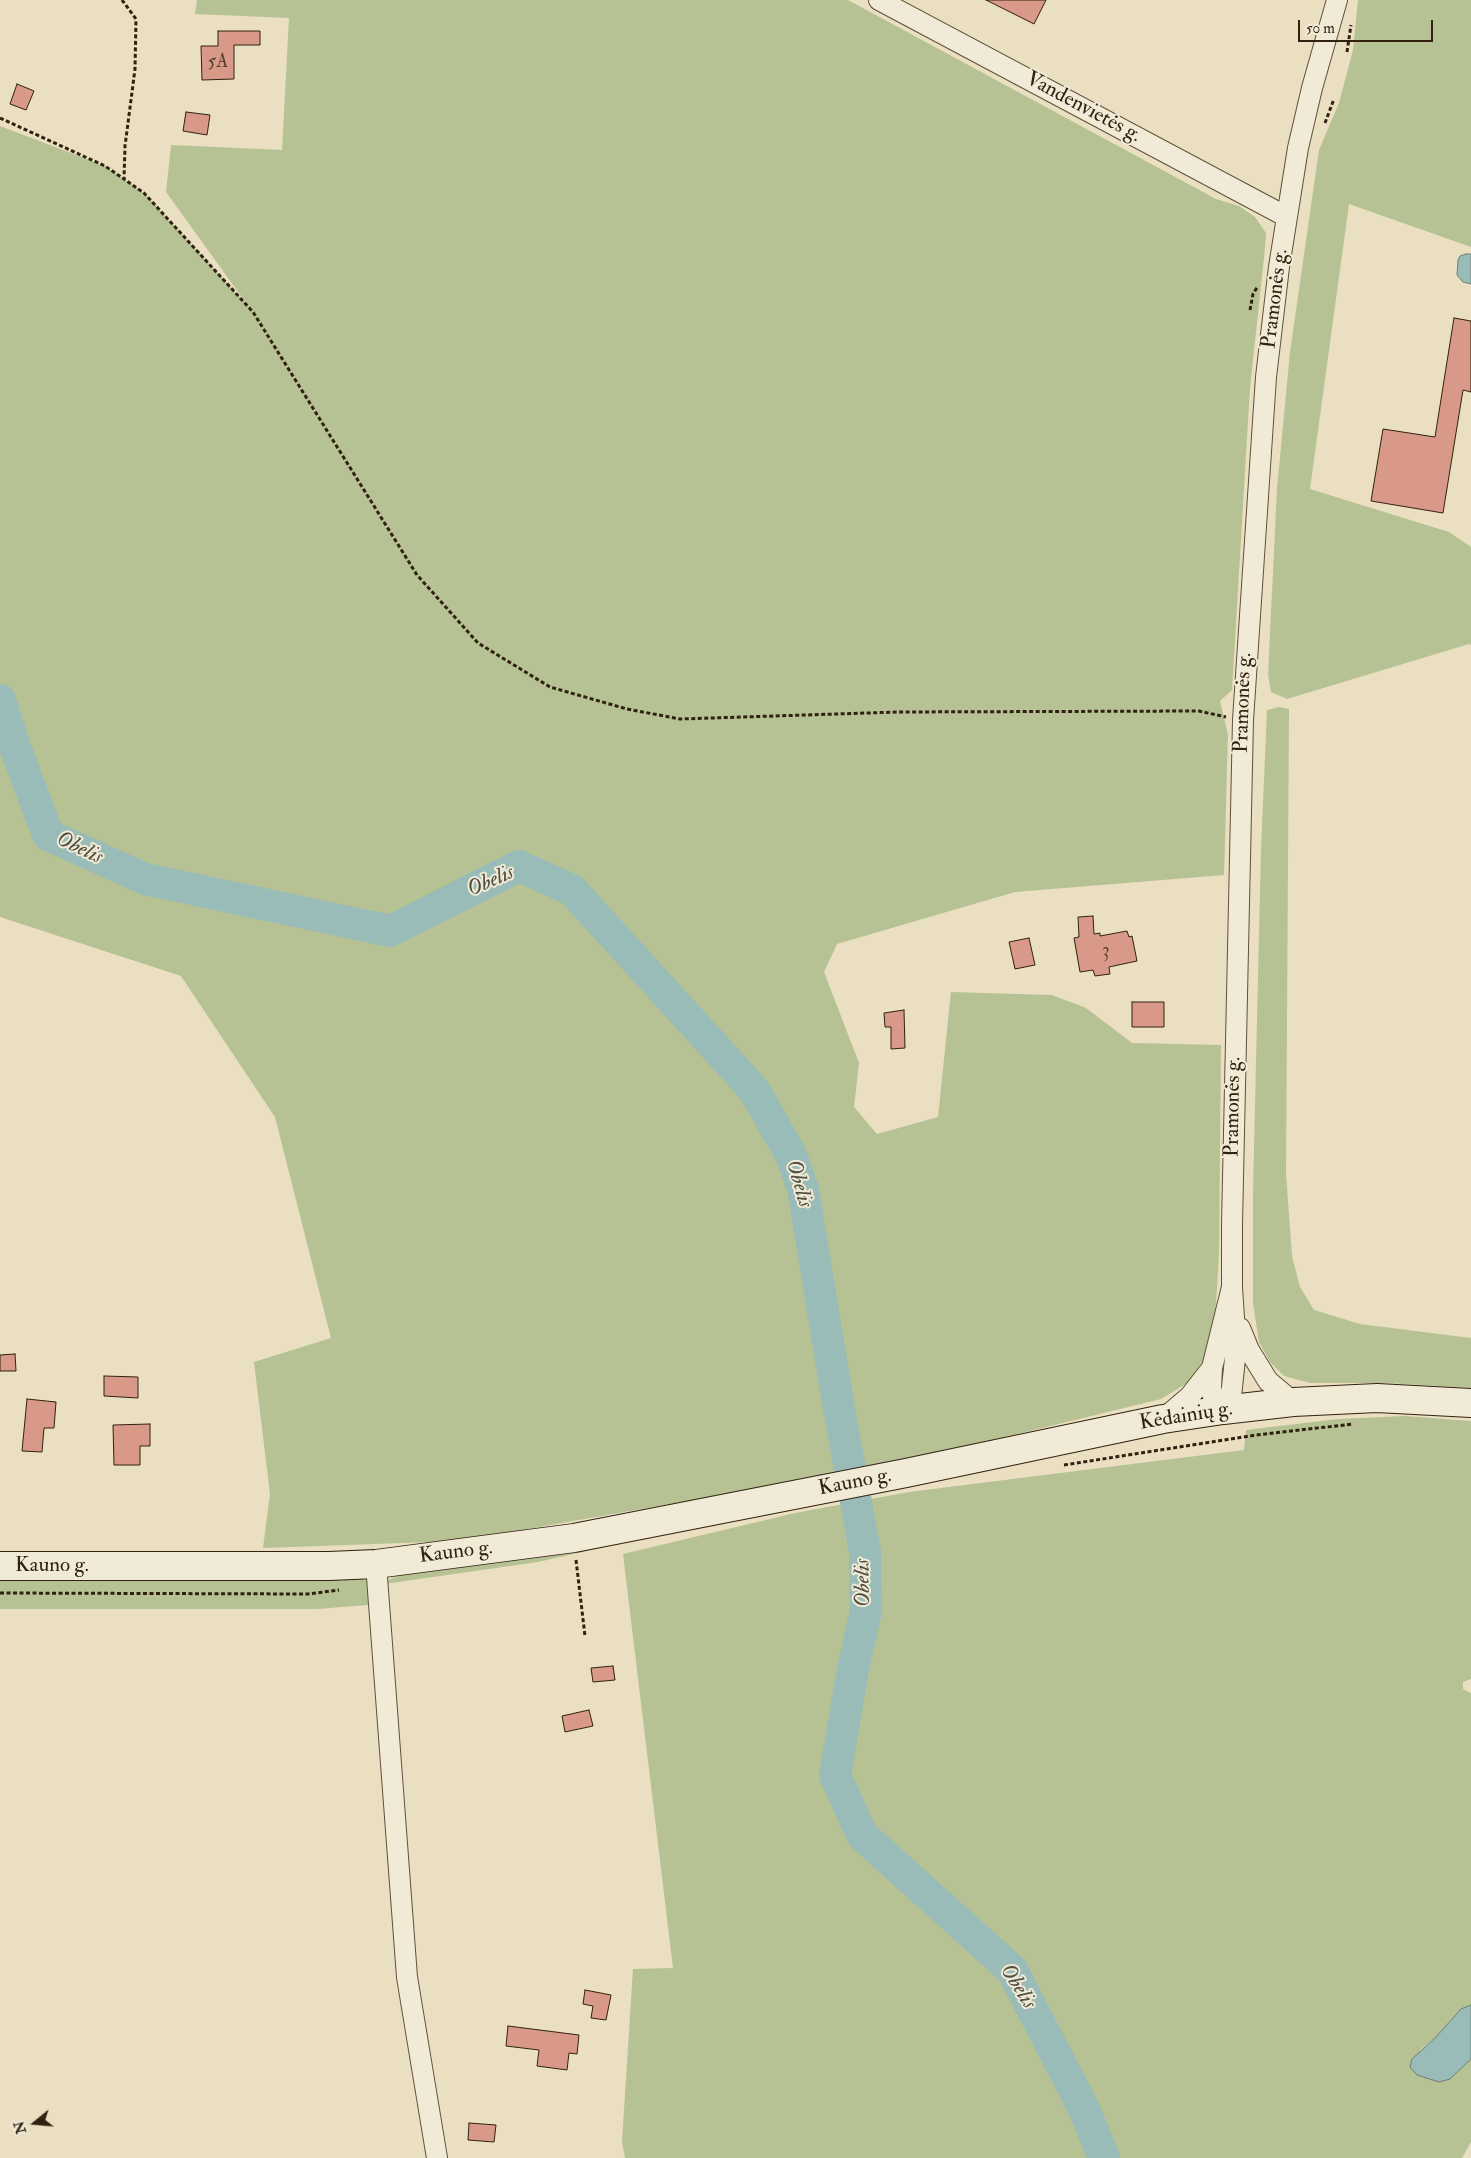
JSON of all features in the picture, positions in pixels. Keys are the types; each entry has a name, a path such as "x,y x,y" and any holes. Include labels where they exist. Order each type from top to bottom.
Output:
{"main road":[{"name":"Kėdainių g.","path":"906,1473 1163,1419 1223,1410 1293,1402 1377,1398 1471,1403"},
{"name":"Kauno g.","path":"0,1566 329,1566 376,1564 574,1538 906,1473"}],"street":[{"name":"Vandenvietės g.","path":"879,0 1218,179 1286,217"},
{"name":"Pramonės g.","path":"1223,1410 1231,1398 1236,1349 1232,1287 1243,720 1251,573 1266,377 1286,217 1298,148 1312,88 1337,0"},
{"path":"1223,1410 1214,1400 1211,1388 1212,1368 1232,1287"},
{"path":"1233,1309 1249,1350 1268,1381 1293,1402"},
{"path":"1163,1419 1190,1396 1212,1368"},
{"path":"376,1564 407,1977 437,2158"}],"path":[{"path":"122,0 136,18 136,68 125,146 124,179"},
{"path":"1324,124 1334,99"},
{"path":"0,118 105,166 144,193 253,312 417,575 478,642 550,687 627,709 680,719 898,712 1199,711 1243,720"},
{"path":"1062,1465 1363,1422"},
{"path":"574,1538 585,1636"}],"green space":[{"path":"197,0 848,0 1216,199 1239,206 1255,217 1266,233 1265,248 1250,388 1232,690 1220,701 1228,735 1224,875 1015,892 837,944 824,972 859,1063 854,1107 877,1134 938,1117 951,992 1052,995 1086,1008 1132,1043 1221,1045 1219,1256 1215,1318 1203,1361 1189,1382 1161,1399 903,1462 790,1483 459,1541 263,1548 270,1494 254,1362 331,1338 275,1117 181,976 0,917 0,126 105,166 144,193 249,307 166,192 171,145 282,150 289,18 195,14"},
{"path":"1358,0 1471,0 1471,247 1349,204 1310,489 1449,532 1471,547 1471,645 1469,644 1287,699 1271,692 1268,675 1277,489 1290,352 1319,150 1339,103 1353,50"},
{"path":"1279,707 1289,709 1286,1173 1292,1256 1300,1287 1314,1310 1360,1324 1471,1338 1471,1388 1387,1383 1310,1383 1284,1376 1270,1362 1259,1342 1253,1303 1253,1191 1261,849 1267,710"},
{"path":"1405,1416 1471,1421 1471,1679 1463,1682 1463,1689 1471,1693 1471,2005 1461,2010 1436,2037 1420,2050 1450,2079 1471,2059 1471,2142 1462,2158 625,2158 622,2142 633,1969 673,1968 623,1554 795,1513 909,1492 1244,1450 1246,1430 1338,1419"},
{"path":"622,1543 538,1562 377,1585 407,1572"},
{"path":"327,1577 360,1578 377,1585 379,1604 318,1609 0,1609 0,1581"}],"water":[{"path":"1471,254 1471,284 1463,282 1457,275 1458,260 1460,256"},
{"path":"1471,2005 1471,2059 1450,2079 1439,2082 1417,2075 1410,2067 1412,2059 1436,2037 1461,2009"}],"building":[{"path":"986,0 1046,0 1034,24"},
{"path":"218,31 260,31 260,45 234,45 234,79 202,80 201,46 218,46"},
{"path":"17,84 34,91 26,110 10,104"},
{"path":"186,112 210,115 207,135 183,131"},
{"path":"1454,318 1471,321 1471,392 1463,390 1443,513 1371,501 1383,429 1435,437"},
{"path":"1093,916 1094,934 1100,933 1100,936 1127,931 1129,937 1132,936 1137,961 1109,967 1110,974 1095,976 1093,970 1080,972 1074,938 1079,937 1078,917"},
{"path":"1029,938 1035,965 1015,969 1009,942"},
{"path":"1132,1002 1164,1002 1164,1027 1132,1027"},
{"path":"904,1010 905,1048 891,1049 891,1027 885,1027 884,1013"},
{"path":"15,1354 16,1371 0,1371 0,1355"},
{"path":"104,1376 138,1377 138,1398 104,1396"},
{"path":"27,1399 56,1402 54,1428 44,1428 42,1452 22,1451"},
{"path":"150,1424 150,1446 140,1446 140,1465 114,1465 113,1425"},
{"path":"613,1666 615,1680 593,1682 591,1668"},
{"path":"589,1710 593,1726 565,1732 562,1716"},
{"path":"585,1990 611,1995 606,2020 591,2018 593,2006 583,2004"},
{"path":"508,2026 579,2035 577,2054 569,2053 567,2070 537,2066 539,2050 506,2046"},
{"path":"469,2123 496,2125 494,2142 468,2140"}],"waterway":[{"name":"Obelis","path":"0,700 15,747 48,835 145,879 390,931 519,866 572,890 754,1090 791,1155 803,1189 839,1409 865,1552 866,1611 853,1669 835,1775 862,1835 1012,1970 1084,2109 1104,2158"}]}
